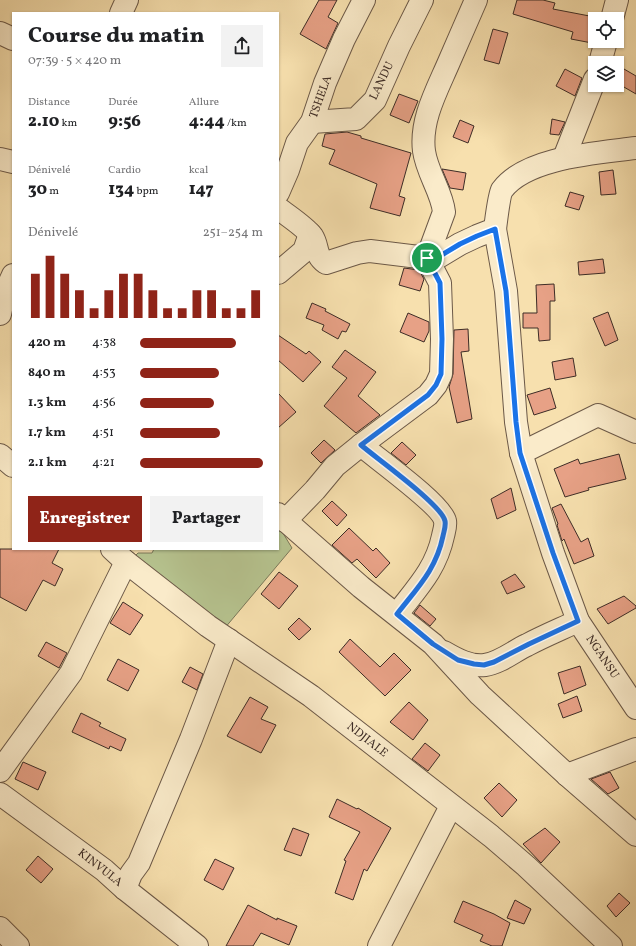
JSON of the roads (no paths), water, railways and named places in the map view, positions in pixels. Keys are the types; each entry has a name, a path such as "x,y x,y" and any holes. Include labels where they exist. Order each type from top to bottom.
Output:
{"street":[{"path":"121,12 127,0"},
{"name":"TSHELA","path":"279,191 297,143 312,122 328,77 344,39 364,0"},
{"name":"LANDU","path":"312,122 356,119 375,100 399,46 422,0"},
{"path":"476,0 429,111 423,134 424,152 428,169 443,204 444,212 427,258 440,283 442,339 441,374 436,385 428,395 335,466 315,490 282,517 361,587 433,644 458,660 484,665 494,662 578,621"},
{"path":"614,12 618,0"},
{"path":"0,33 12,39"},
{"path":"564,158 590,92"},
{"name":"NGANSU","path":"636,148 564,158 529,170 515,177 501,192 495,229 506,291 516,422 520,453 553,553 578,621 636,708"},
{"path":"0,159 12,162"},
{"path":"279,209 310,234 316,243 317,254 326,263 357,253 370,251 435,259 460,244 495,229"},
{"path":"279,271 304,251 310,234"},
{"path":"12,277 1,304 12,320"},
{"path":"520,453 598,415 636,432"},
{"path":"361,445 430,501 442,514 445,520 441,544 436,560 397,614"},
{"path":"0,455 12,465"},
{"path":"0,771 71,673 119,555"},
{"name":"NDJIALE","path":"119,555 208,626 311,696 491,836 526,866 611,946"},
{"path":"125,888 131,874 139,863 185,754 229,640"},
{"path":"433,644 480,695 566,775 636,836"},
{"path":"566,775 636,749"},
{"name":"KINVULA","path":"0,794 104,870 197,946"},
{"path":"379,946 451,806"},
{"path":"0,928 18,946"}]}
